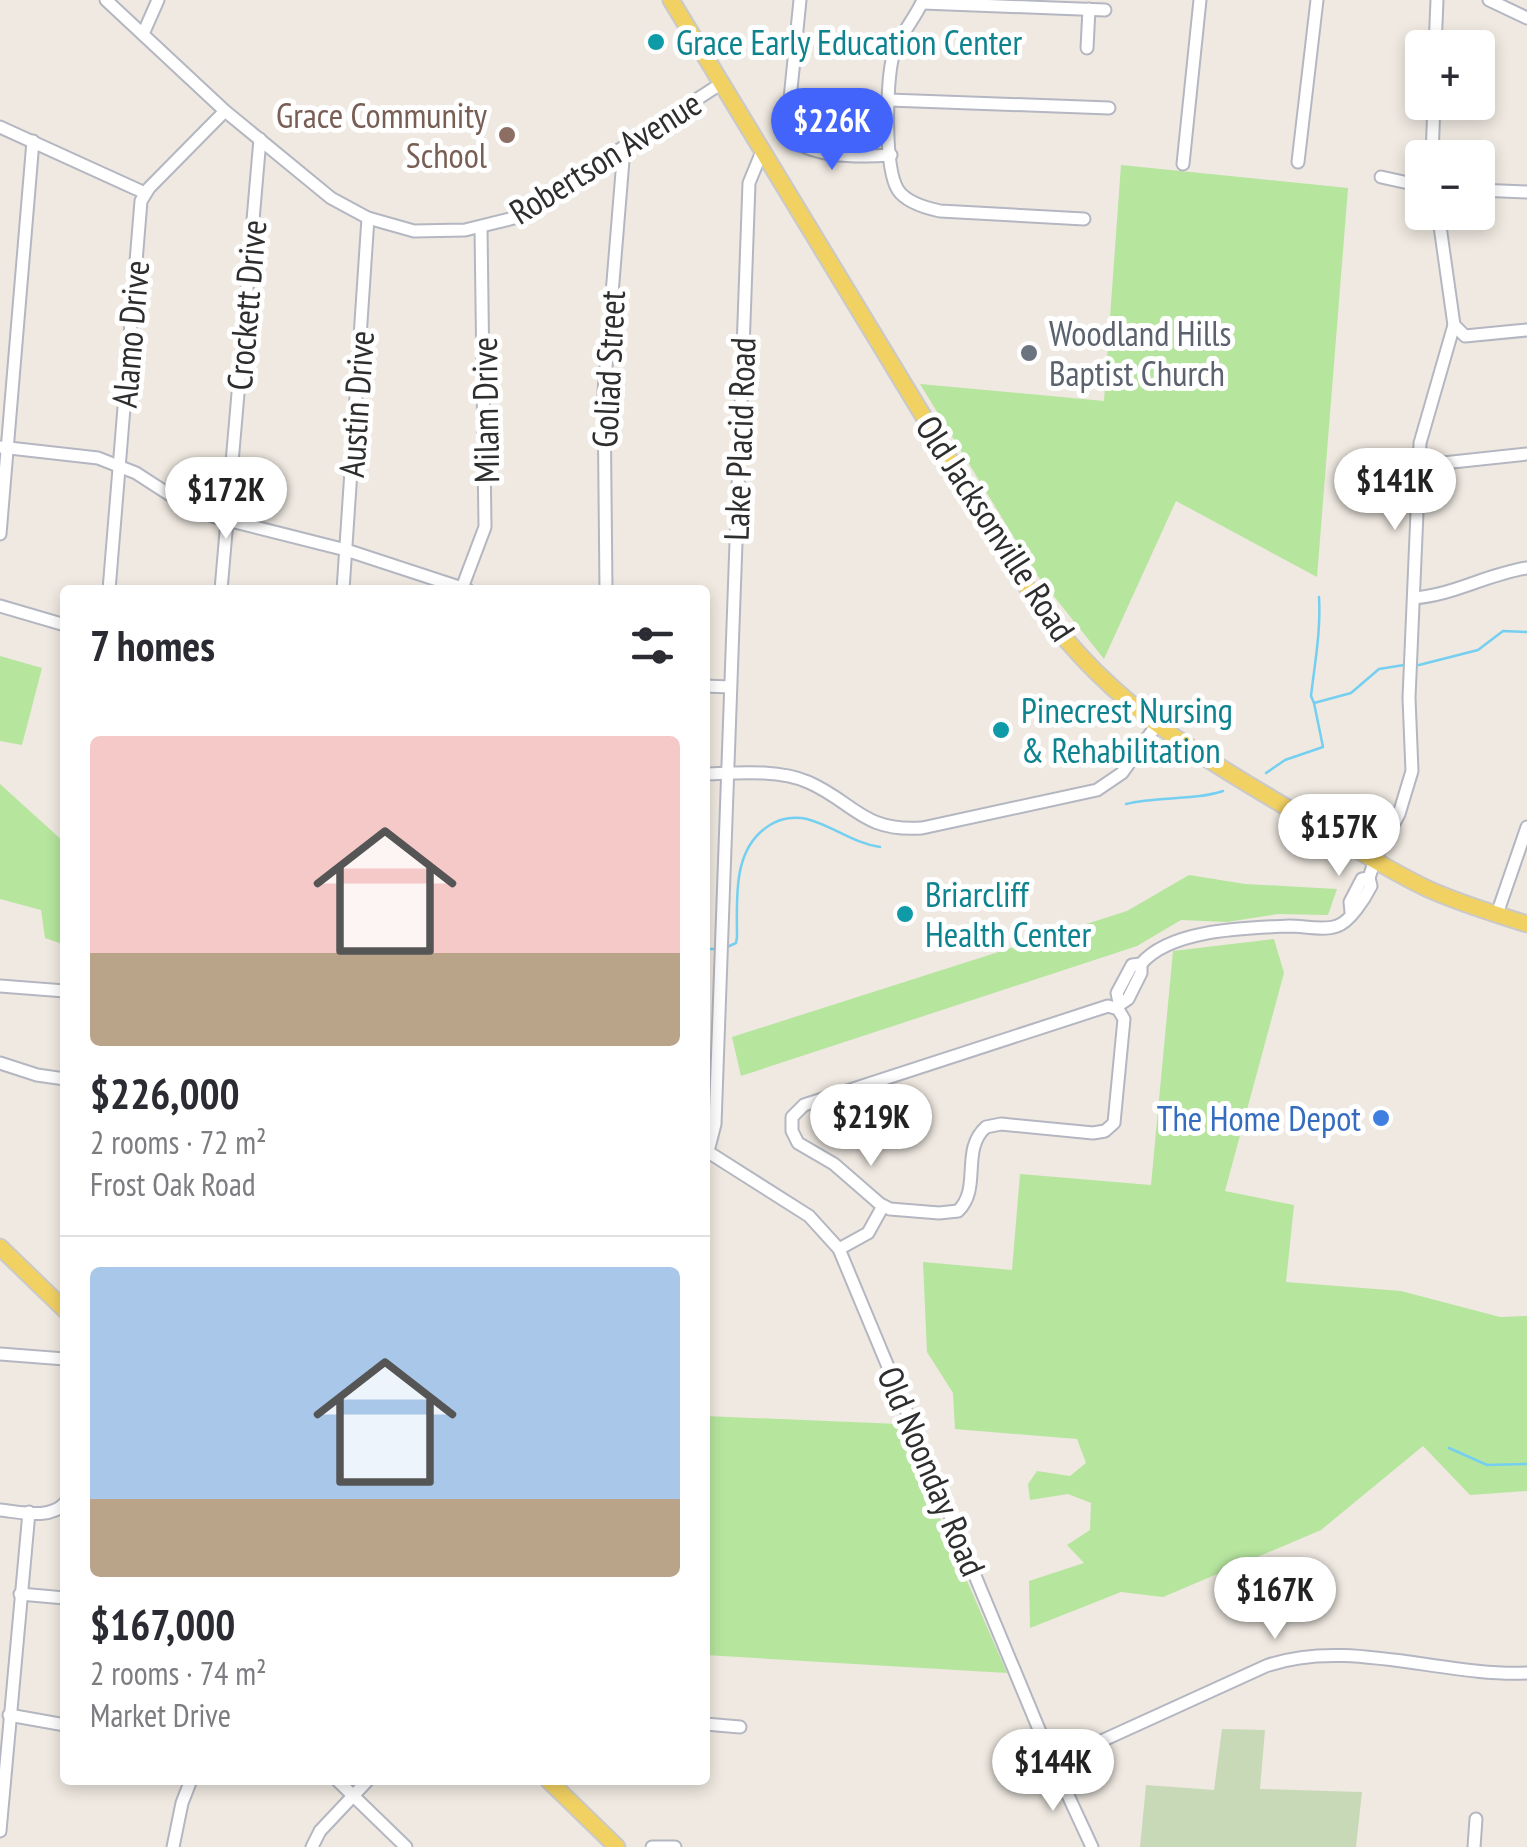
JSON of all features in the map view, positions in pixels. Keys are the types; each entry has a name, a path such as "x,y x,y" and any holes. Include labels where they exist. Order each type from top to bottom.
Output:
{"main road":[{"name":"Old Jacksonville Road","path":"671,0 1038,604 1088,666 1156,726 1196,753 1375,859 1430,890 1527,924"},
{"path":"0,1247 60,1305"},
{"path":"553,1785 617,1847"}],"street":[{"name":"Robertson Avenue","path":"106,0 225,111 331,198 368,218 422,232 482,228 506,221 534,207 722,83"},
{"path":"143,34 158,0"},
{"path":"800,0 787,129 790,139 812,150 871,157 890,155"},
{"path":"1183,164 1200,0"},
{"path":"1298,162 1317,0"},
{"path":"1436,30 1437,0"},
{"path":"1489,0 1527,18"},
{"path":"1084,220 928,208 901,194 887,137 889,100 894,52 923,2 1105,10"},
{"path":"1087,48 1089,9"},
{"path":"889,100 1109,108"},
{"path":"0,127 145,193 225,111"},
{"name":"Crockett Drive","path":"221,585 260,140"},
{"path":"0,534 3,448 33,142"},
{"name":"Goliad Street","path":"606,585 604,391 624,148"},
{"name":"Lake Placid Road","path":"710,1140 716,1124 711,1011 730,687 749,183 763,149"},
{"path":"1381,178 1405,183"},
{"path":"1495,191 1527,192"},
{"name":"Alamo Drive","path":"108,585 140,206 145,193"},
{"name":"Austin Drive","path":"343,585 368,218"},
{"name":"Milam Drive","path":"466,585 485,527 482,228"},
{"path":"1117,1005 1124,1023 1116,1117 1110,1128 1094,1133 990,1125 974,1140 969,1193 962,1208 946,1214 884,1206 834,1164 798,1143 791,1123 798,1108 1117,1005 1128,999 1141,973 1141,964 1167,942 1229,930 1337,926 1360,908 1371,886 1369,878 1375,859 1399,814 1412,771 1408,698 1418,462 1424,423 1454,325 1441,230"},
{"path":"1454,325 1465,336 1527,330"},
{"path":"3,448 76,454 119,466 190,507 227,521 346,550 453,585"},
{"path":"1418,462 1443,464 1527,454"},
{"path":"1414,598 1441,596 1482,579 1527,568"},
{"path":"0,606 60,623"},
{"path":"710,686 730,687"},
{"path":"710,774 796,778 816,786 874,823 922,828 1097,790 1122,773 1156,726"},
{"path":"1498,914 1527,827"},
{"path":"0,986 60,991"},
{"path":"0,1063 60,1078"},
{"name":"Old Noonday Road","path":"710,1153 809,1216 839,1249 1053,1763 1092,1847"},
{"path":"839,1249 868,1233 884,1206"},
{"path":"0,1354 60,1358"},
{"path":"0,1510 46,1514 60,1507"},
{"path":"0,1831 29,1512"},
{"path":"20,1594 60,1598"},
{"path":"0,1637 16,1638"},
{"path":"1053,1763 1266,1666 1294,1658 1332,1656 1527,1673"},
{"path":"9,1716 60,1723"},
{"path":"710,1724 740,1727"},
{"path":"173,1847 189,1785"},
{"path":"342,1785 406,1847"},
{"path":"312,1847 320,1831 363,1785"},
{"path":"1474,1847 1476,1819"},
{"path":"652,1847 675,1847"}],"green space":[{"path":"1121,165 1348,188 1317,577 1176,501 1104,659 1037,575 920,384 1104,401"},
{"path":"0,656 42,668 22,745 0,741"},
{"path":"0,784 60,838 60,943 45,938 41,910 0,899"},
{"path":"1189,875 1245,884 1337,889 1328,915 1278,914 1227,922 1181,920 1137,946 741,1076 732,1037 1127,911"},
{"path":"1274,939 1284,973 1225,1191 1294,1205 1286,1282 1401,1291 1500,1317 1527,1316 1527,1491 1470,1495 1423,1446 1321,1530 1163,1597 1121,1592 1030,1628 1029,1581 1084,1563 1067,1545 1090,1530 1091,1503 1068,1494 1030,1500 1028,1484 1037,1471 1070,1476 1086,1463 1077,1439 955,1429 953,1393 927,1352 923,1262 1012,1270 1020,1174 1151,1185 1173,951"},
{"path":"710,1416 899,1424 1007,1673 710,1655"},
{"path":"1222,1729 1265,1730 1260,1789 1362,1792 1356,1847 1140,1847 1146,1785 1214,1790"}],"waterway":[{"path":"1314,703 1311,696 1319,597"},
{"path":"1419,665 1478,650 1503,631 1527,632"},
{"path":"1266,773 1285,760 1323,747 1314,703 1351,693 1379,669 1404,665"},
{"path":"1126,804 1223,791"},
{"path":"727,947 736,943 737,890 743,860 758,835 770,825 788,818 807,819 880,847"},
{"path":"1449,1448 1487,1465 1527,1464"}],"place":[{"name":"Grace Early Education Center","path":"656,42"},
{"name":"Grace Community School","path":"507,135"},
{"name":"Woodland Hills Baptist Church","path":"1029,353"},
{"name":"Pinecrest Nursing & Rehabilitation","path":"1001,730"},
{"name":"Briarcliff Health Center","path":"905,914"},
{"name":"The Home Depot","path":"1381,1118"}]}
